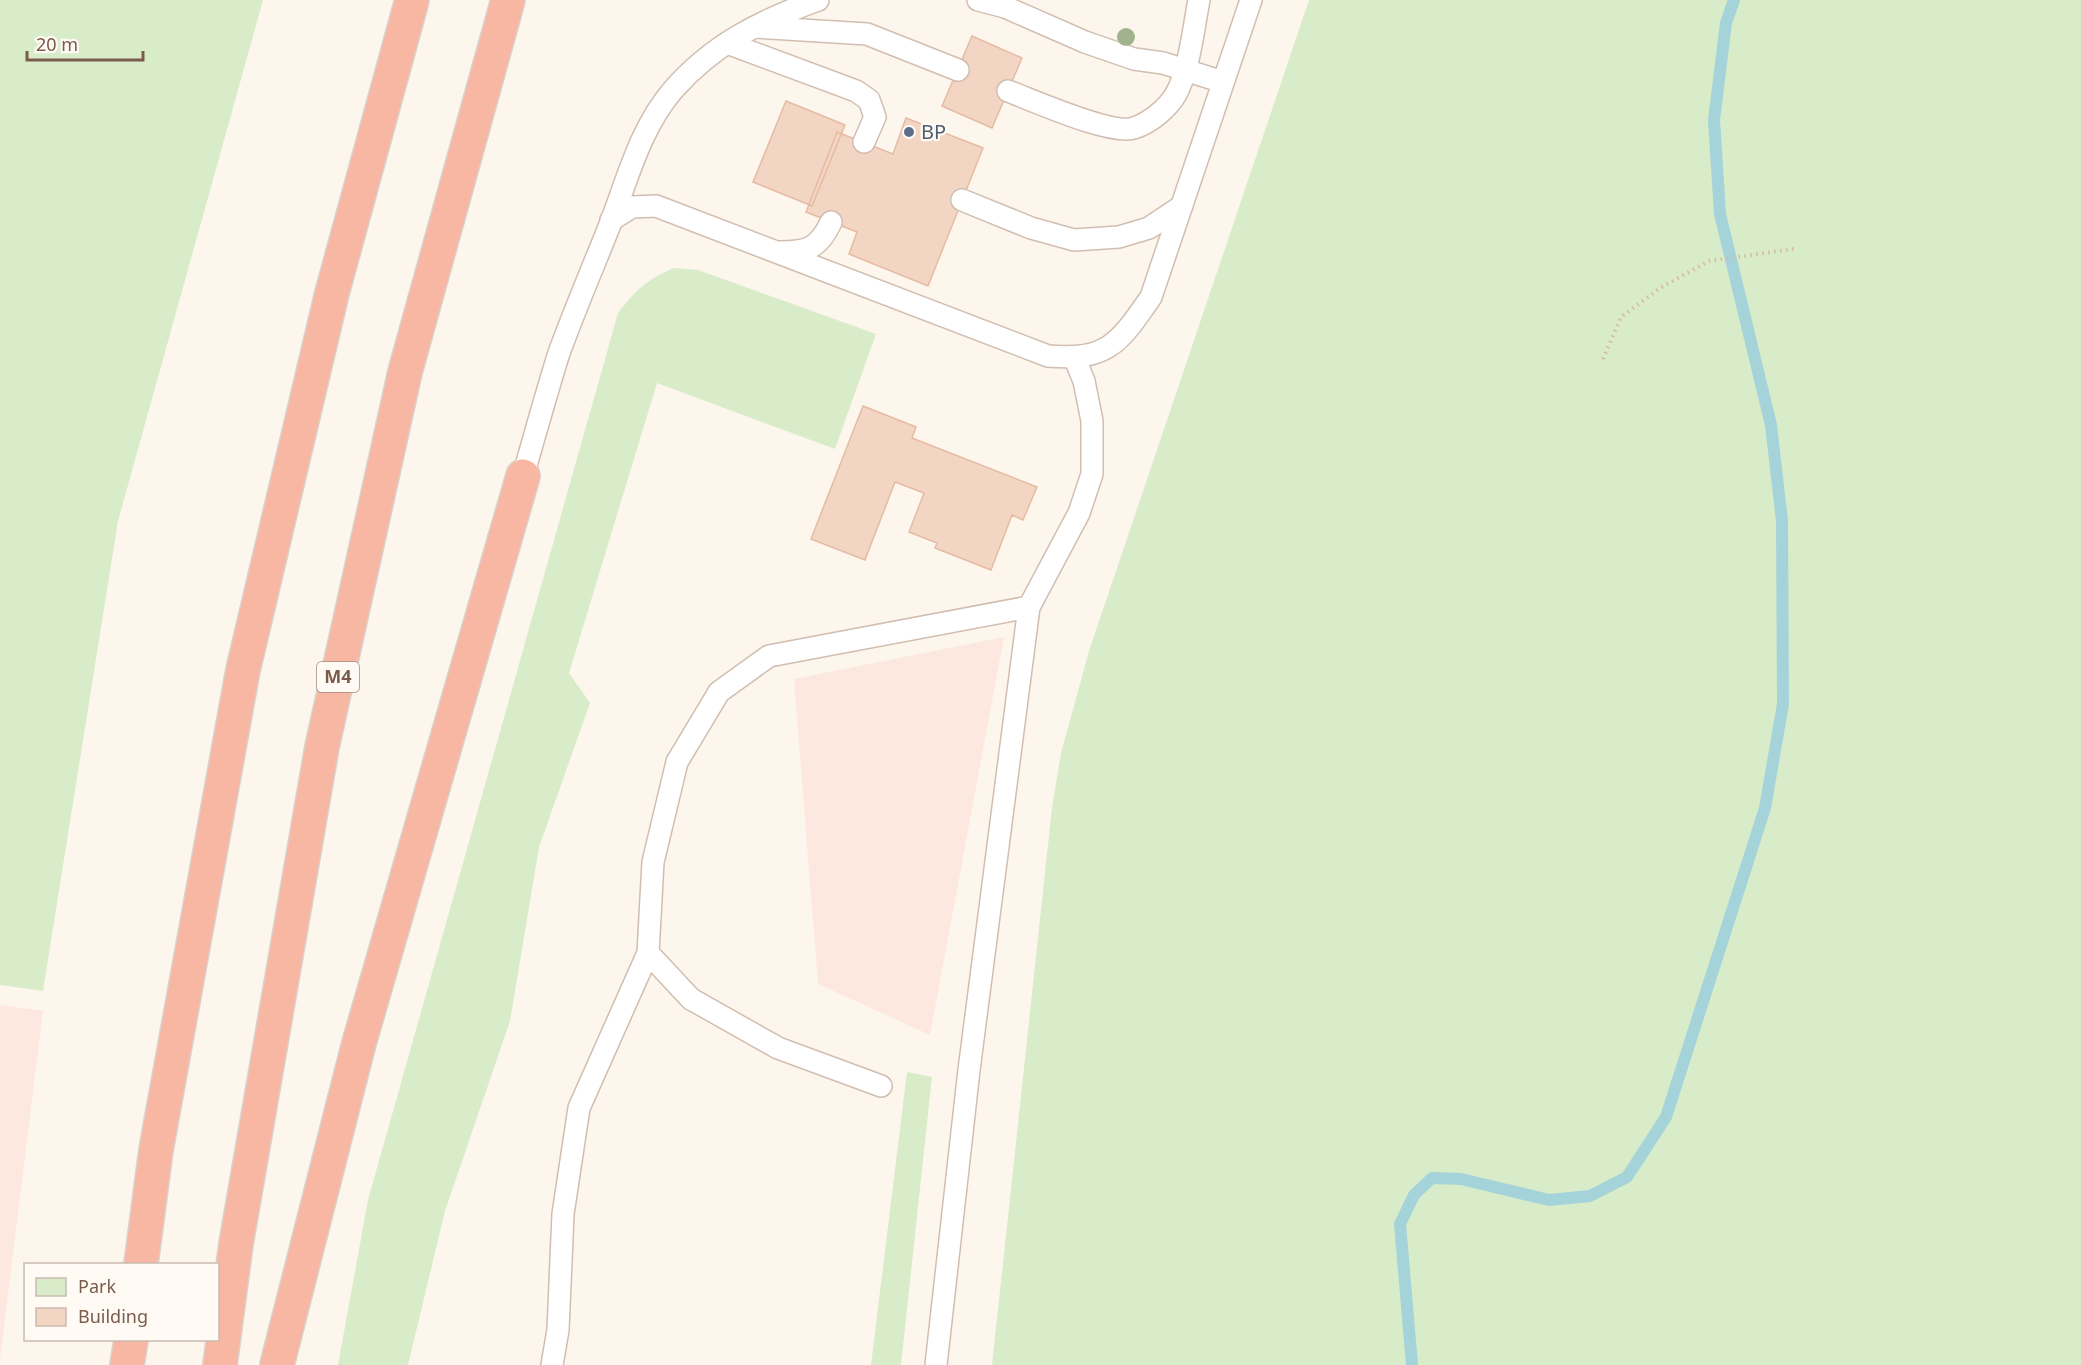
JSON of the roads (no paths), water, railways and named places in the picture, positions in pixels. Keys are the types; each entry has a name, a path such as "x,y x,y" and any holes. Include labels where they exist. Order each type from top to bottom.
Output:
{"highway":[{"path":"141,1263 156,1150 243,670 332,293 412,0"},
{"name":"M4","path":"220,1365 236,1244 322,747 405,372 508,0"},
{"path":"277,1365 359,1043 523,476"},
{"path":"127,1365 131,1341"}],"lane":[{"path":"523,476 560,353 634,159 654,118 673,91 701,64 728,43 785,6 818,0"},
{"path":"978,0 1005,4 1085,42 1134,59 1163,63 1223,82"},
{"path":"1008,91 1101,126 1132,129 1158,114 1176,94 1184,70 1199,0"},
{"path":"611,220 633,207 656,206 1048,356 1075,359 1106,350 1128,330 1150,297 1251,0"},
{"path":"752,27 867,34 958,70"},
{"path":"728,43 856,90 868,100 874,117 864,142"},
{"path":"963,200 1031,228 1074,240 1119,237 1149,228 1182,206"},
{"path":"777,252 799,252 816,245 826,233 831,222"},
{"path":"936,1365 969,1070 1029,607 1079,513 1092,474 1092,421 1084,381 1075,359"},
{"path":"552,1365 558,1330 563,1214 579,1108 648,953 653,862 677,762 719,692 769,657 1029,607"},
{"path":"648,953 691,999 778,1048 881,1086"}],"waterway":[{"path":"1412,1365 1400,1224 1414,1195 1432,1178 1461,1179 1549,1200 1590,1196 1627,1177 1666,1117 1765,808 1783,704 1782,521 1771,425 1720,214 1714,120 1726,23 1734,0"}],"place":[{"name":"BP","path":"909,132"}]}
